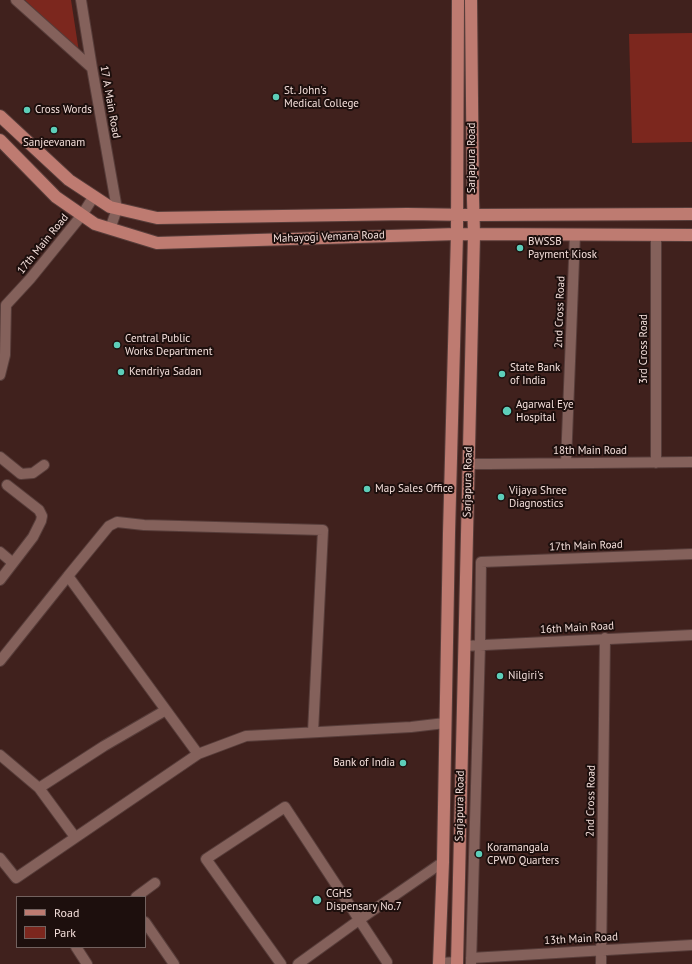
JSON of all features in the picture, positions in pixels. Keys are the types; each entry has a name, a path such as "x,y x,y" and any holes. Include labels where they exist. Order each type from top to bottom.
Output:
{"main road":[{"name":"Sarjapura Road","path":"439,964 443,862 457,234 458,0"},
{"name":"Sarjapura Road","path":"457,963 474,234 471,0"},
{"name":"Mahayogi Vemana Road","path":"0,116 69,180 110,207 157,218 407,214 692,214"},
{"name":"Mahayogi Vemana Road","path":"0,140 56,197 95,224 157,243 457,234 692,235"}],"street":[{"path":"16,0 92,68"},
{"name":"17 A Main Road","path":"81,0 117,209"},
{"name":"17th Main Road","path":"3,302 30,279 82,215 94,196"},
{"path":"110,229 117,209"},
{"name":"2nd Cross Road","path":"566,463 575,234"},
{"name":"3rd Cross Road","path":"656,235 656,463"},
{"path":"0,375 5,355 3,302"},
{"path":"0,457 21,474 33,473 44,465"},
{"name":"18th Main Road","path":"468,464 692,462"},
{"path":"0,580 36,532 42,516 39,510 7,485"},
{"path":"0,661 109,526 116,522 144,525 323,530 314,732"},
{"path":"0,552 13,563"},
{"name":"17th Main Road","path":"481,562 692,554"},
{"name":"Sarjapura Road","path":"471,961 481,562"},
{"path":"68,576 198,754"},
{"name":"16th Main Road","path":"464,646 480,644 692,635"},
{"name":"2nd Cross Road","path":"601,964 605,638"},
{"path":"39,788 104,746 166,710"},
{"path":"0,858 16,878 198,754 246,736 411,727 445,723"},
{"path":"0,755 39,788 75,837"},
{"path":"281,964 206,860 285,807 387,962"},
{"path":"298,964 358,920 443,862"},
{"path":"137,896 155,883"},
{"path":"146,923 174,964"},
{"name":"13th Main Road","path":"471,961 601,950 692,945"},
{"path":"77,948 87,964"},
{"path":"439,964 457,963"}],"green space":[{"path":"25,0 71,0 79,52"},
{"path":"692,33 692,142 632,143 629,34"}],"place":[{"name":"St. John's Medical College","path":"276,97"},
{"name":"Cross Words","path":"27,110"},
{"name":"Sanjeevanam","path":"54,130"},
{"name":"BWSSB Payment Kiosk","path":"520,248"},
{"name":"Central Public Works Department","path":"117,345"},
{"name":"Kendriya Sadan","path":"121,372"},
{"name":"State Bank of India","path":"502,374"},
{"name":"Agarwal Eye Hospital","path":"507,411"},
{"name":"Map Sales Office","path":"367,489"},
{"name":"Vijaya Shree Diagnostics","path":"501,497"},
{"name":"Nilgiri's","path":"500,676"},
{"name":"Bank of India","path":"403,763"},
{"name":"Koramangala CPWD Quarters","path":"479,854"},
{"name":"CGHS Dispensary No.7","path":"317,900"}]}
